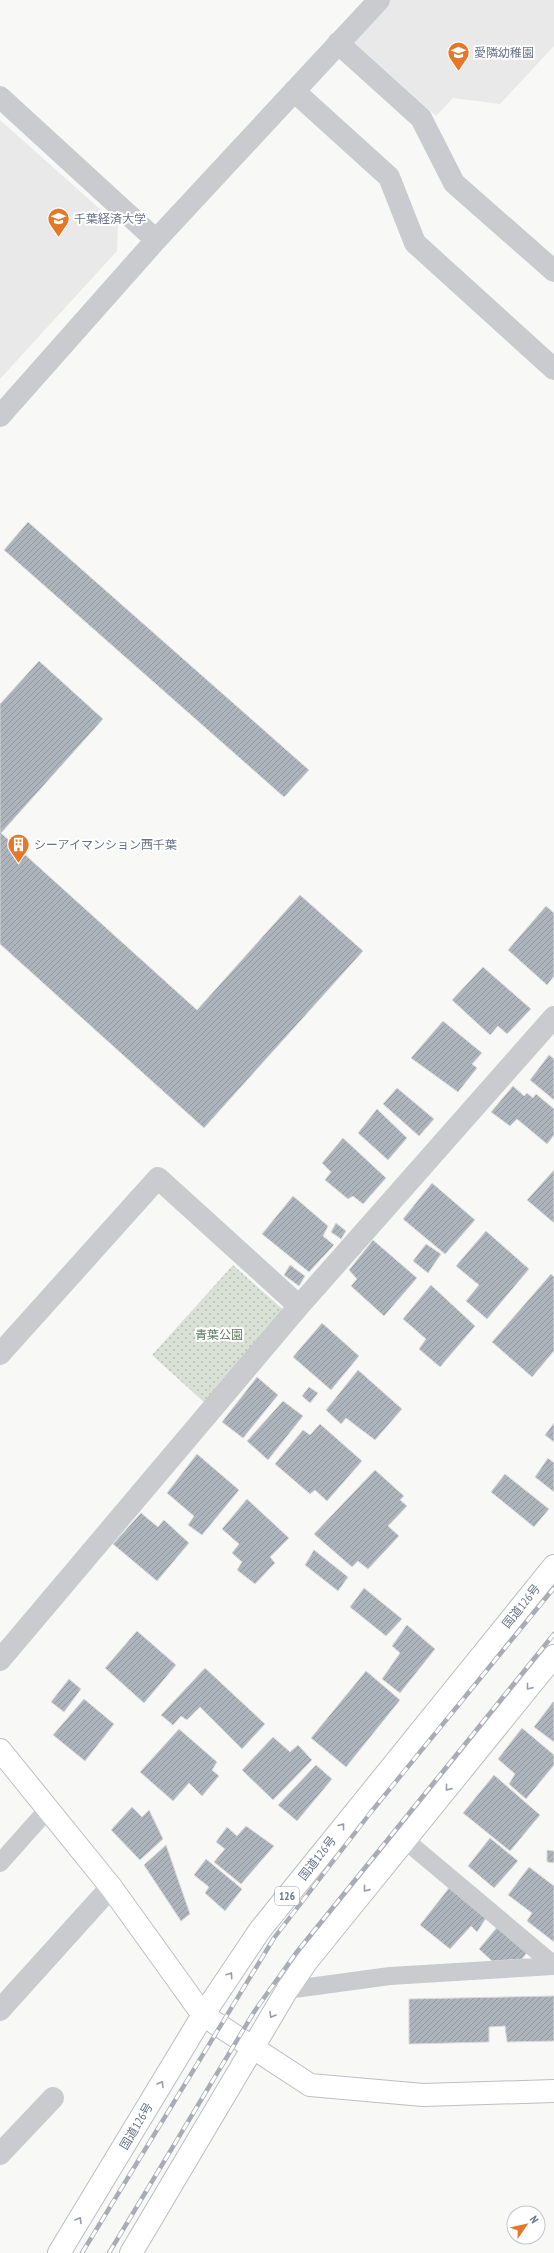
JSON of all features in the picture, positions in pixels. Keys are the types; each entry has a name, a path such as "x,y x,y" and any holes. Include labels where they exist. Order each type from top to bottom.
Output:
{"main road":[{"name":"国道126号","path":"59,2253 202,2015 260,1930 554,1566"},
{"path":"131,2253 287,1990 307,1961 554,1656"},
{"path":"0,1750 111,1887 202,2015 252,2049 310,2085 423,2095 554,2091"}],"street":[{"path":"0,416 156,240 379,0"},
{"path":"338,44 421,118 454,183 554,271"},
{"path":"294,91 389,177 414,243 554,369"},
{"path":"0,97 156,240"},
{"path":"0,1660 299,1306 554,1017"},
{"path":"0,1354 158,1178 299,1306"},
{"path":"0,2010 111,1887"},
{"path":"0,2154 53,2098"}],"lane":[{"path":"0,1864 48,1810"},
{"path":"405,1840 554,1965"},
{"path":"287,1990 390,1976 554,1965"}],"shaded area":[{"name":"愛隣幼稚園","path":"383,0 554,0 554,46 500,104 453,98 436,116 348,37"},
{"name":"千葉経済大学","path":"0,120 118,225 117,251 0,379"}],"green space":[{"name":"青葉公園","path":"233,1265 287,1313 206,1404 152,1355"}],"building":[{"path":"28,522 309,770 284,797 4,550"},
{"name":"シーアイマンション西千葉","path":"39,661 103,719 1,833 197,1010 300,895 363,951 204,1128 0,944 0,704"},
{"path":"546,906 554,913 554,976 547,985 508,950"},
{"path":"483,967 531,1009 507,1034 498,1026 490,1035 452,1000"},
{"path":"443,1021 482,1053 472,1064 477,1068 458,1092 411,1058"},
{"path":"549,1055 554,1059 554,1100 530,1080"},
{"path":"513,1086 524,1096 527,1093 533,1098 536,1094 554,1109 554,1135 547,1144 517,1119 510,1126 491,1112"},
{"path":"397,1088 434,1119 419,1136 383,1104"},
{"path":"377,1109 407,1138 388,1160 358,1133"},
{"path":"343,1138 386,1178 363,1204 353,1196 348,1199 325,1180 331,1172 322,1163"},
{"path":"554,1170 554,1223 527,1200"},
{"path":"432,1183 475,1220 445,1254 403,1219"},
{"path":"293,1196 328,1226 323,1236 334,1245 309,1272 262,1234"},
{"path":"336,1223 346,1231 341,1239 331,1232"},
{"path":"486,1231 529,1269 487,1319 466,1301 479,1285 456,1266"},
{"path":"373,1240 417,1278 384,1316 351,1286 357,1279 349,1270"},
{"path":"426,1244 441,1254 428,1273 413,1261"},
{"path":"290,1265 305,1276 299,1286 284,1275"},
{"path":"551,1274 554,1277 554,1351 532,1377 492,1342"},
{"path":"431,1285 475,1326 440,1367 419,1349 426,1339 403,1319"},
{"path":"322,1323 359,1356 331,1390 293,1357"},
{"path":"358,1370 402,1409 375,1440 346,1418 341,1424 326,1410"},
{"path":"257,1377 278,1395 243,1438 222,1422"},
{"path":"309,1387 318,1393 310,1403 302,1396"},
{"path":"283,1401 303,1416 268,1460 247,1441"},
{"path":"554,1423 554,1442 545,1435"},
{"path":"320,1424 362,1461 327,1501 315,1490 310,1494 275,1464 303,1430 310,1435"},
{"path":"197,1454 239,1490 202,1535 188,1525 194,1516 167,1493"},
{"path":"548,1458 554,1463 554,1492 535,1477"},
{"path":"375,1470 404,1496 400,1500 407,1506 388,1526 399,1536 368,1569 358,1561 352,1567 314,1534"},
{"path":"505,1474 549,1509 534,1527 491,1492"},
{"path":"247,1499 289,1538 270,1557 275,1563 255,1584 237,1570 242,1562 232,1553 239,1544 222,1529"},
{"path":"141,1513 158,1527 164,1520 189,1543 157,1581 113,1544"},
{"path":"314,1550 348,1577 338,1591 305,1565"},
{"path":"364,1588 402,1619 386,1636 350,1607"},
{"path":"407,1625 435,1649 400,1693 382,1679 400,1653 392,1646"},
{"path":"137,1631 176,1665 144,1703 105,1668"},
{"path":"205,1668 265,1724 242,1749 200,1707 187,1720 181,1716 173,1725 161,1715"},
{"path":"366,1671 400,1700 346,1767 311,1738"},
{"path":"69,1679 81,1689 64,1712 51,1702"},
{"path":"84,1699 114,1724 85,1761 53,1735"},
{"path":"554,1702 554,1742 534,1727"},
{"path":"522,1728 554,1755 554,1765 526,1799 509,1784 515,1774 498,1759"},
{"path":"179,1729 217,1762 212,1770 219,1776 202,1796 189,1783 173,1801 140,1772"},
{"path":"273,1737 290,1752 298,1745 312,1760 273,1800 242,1770"},
{"path":"316,1765 332,1779 297,1821 278,1805"},
{"path":"494,1775 540,1815 510,1851 463,1813"},
{"path":"132,1807 142,1817 149,1810 163,1839 140,1860 111,1830"},
{"path":"246,1826 274,1846 241,1884 214,1862 225,1849 216,1842 227,1827 237,1836"},
{"path":"490,1838 518,1861 494,1888 468,1866"},
{"path":"166,1845 190,1914 181,1921 144,1865"},
{"path":"547,1850 554,1851 554,1863 547,1862"},
{"path":"206,1859 242,1889 225,1911 205,1893 209,1887 194,1875"},
{"path":"529,1867 554,1886 554,1942 527,1921 532,1913 508,1895"},
{"path":"449,1888 486,1918 477,1932 471,1926 450,1949 420,1925"},
{"path":"499,1925 528,1951 522,1959 492,1961 479,1949"},
{"path":"554,1996 554,2041 507,2042 505,2026 489,2027 489,2042 409,2044 409,1999"}],"railway":[{"path":"82,2253 274,1938 371,1812 554,1588"},
{"path":"109,2253 254,2012 296,1953 554,1634"}],"place":[{"name":"愛隣幼稚園","path":"458,72"},
{"name":"千葉経済大学","path":"59,238"},
{"name":"シーアイマンション西千葉","path":"18,864"}]}
